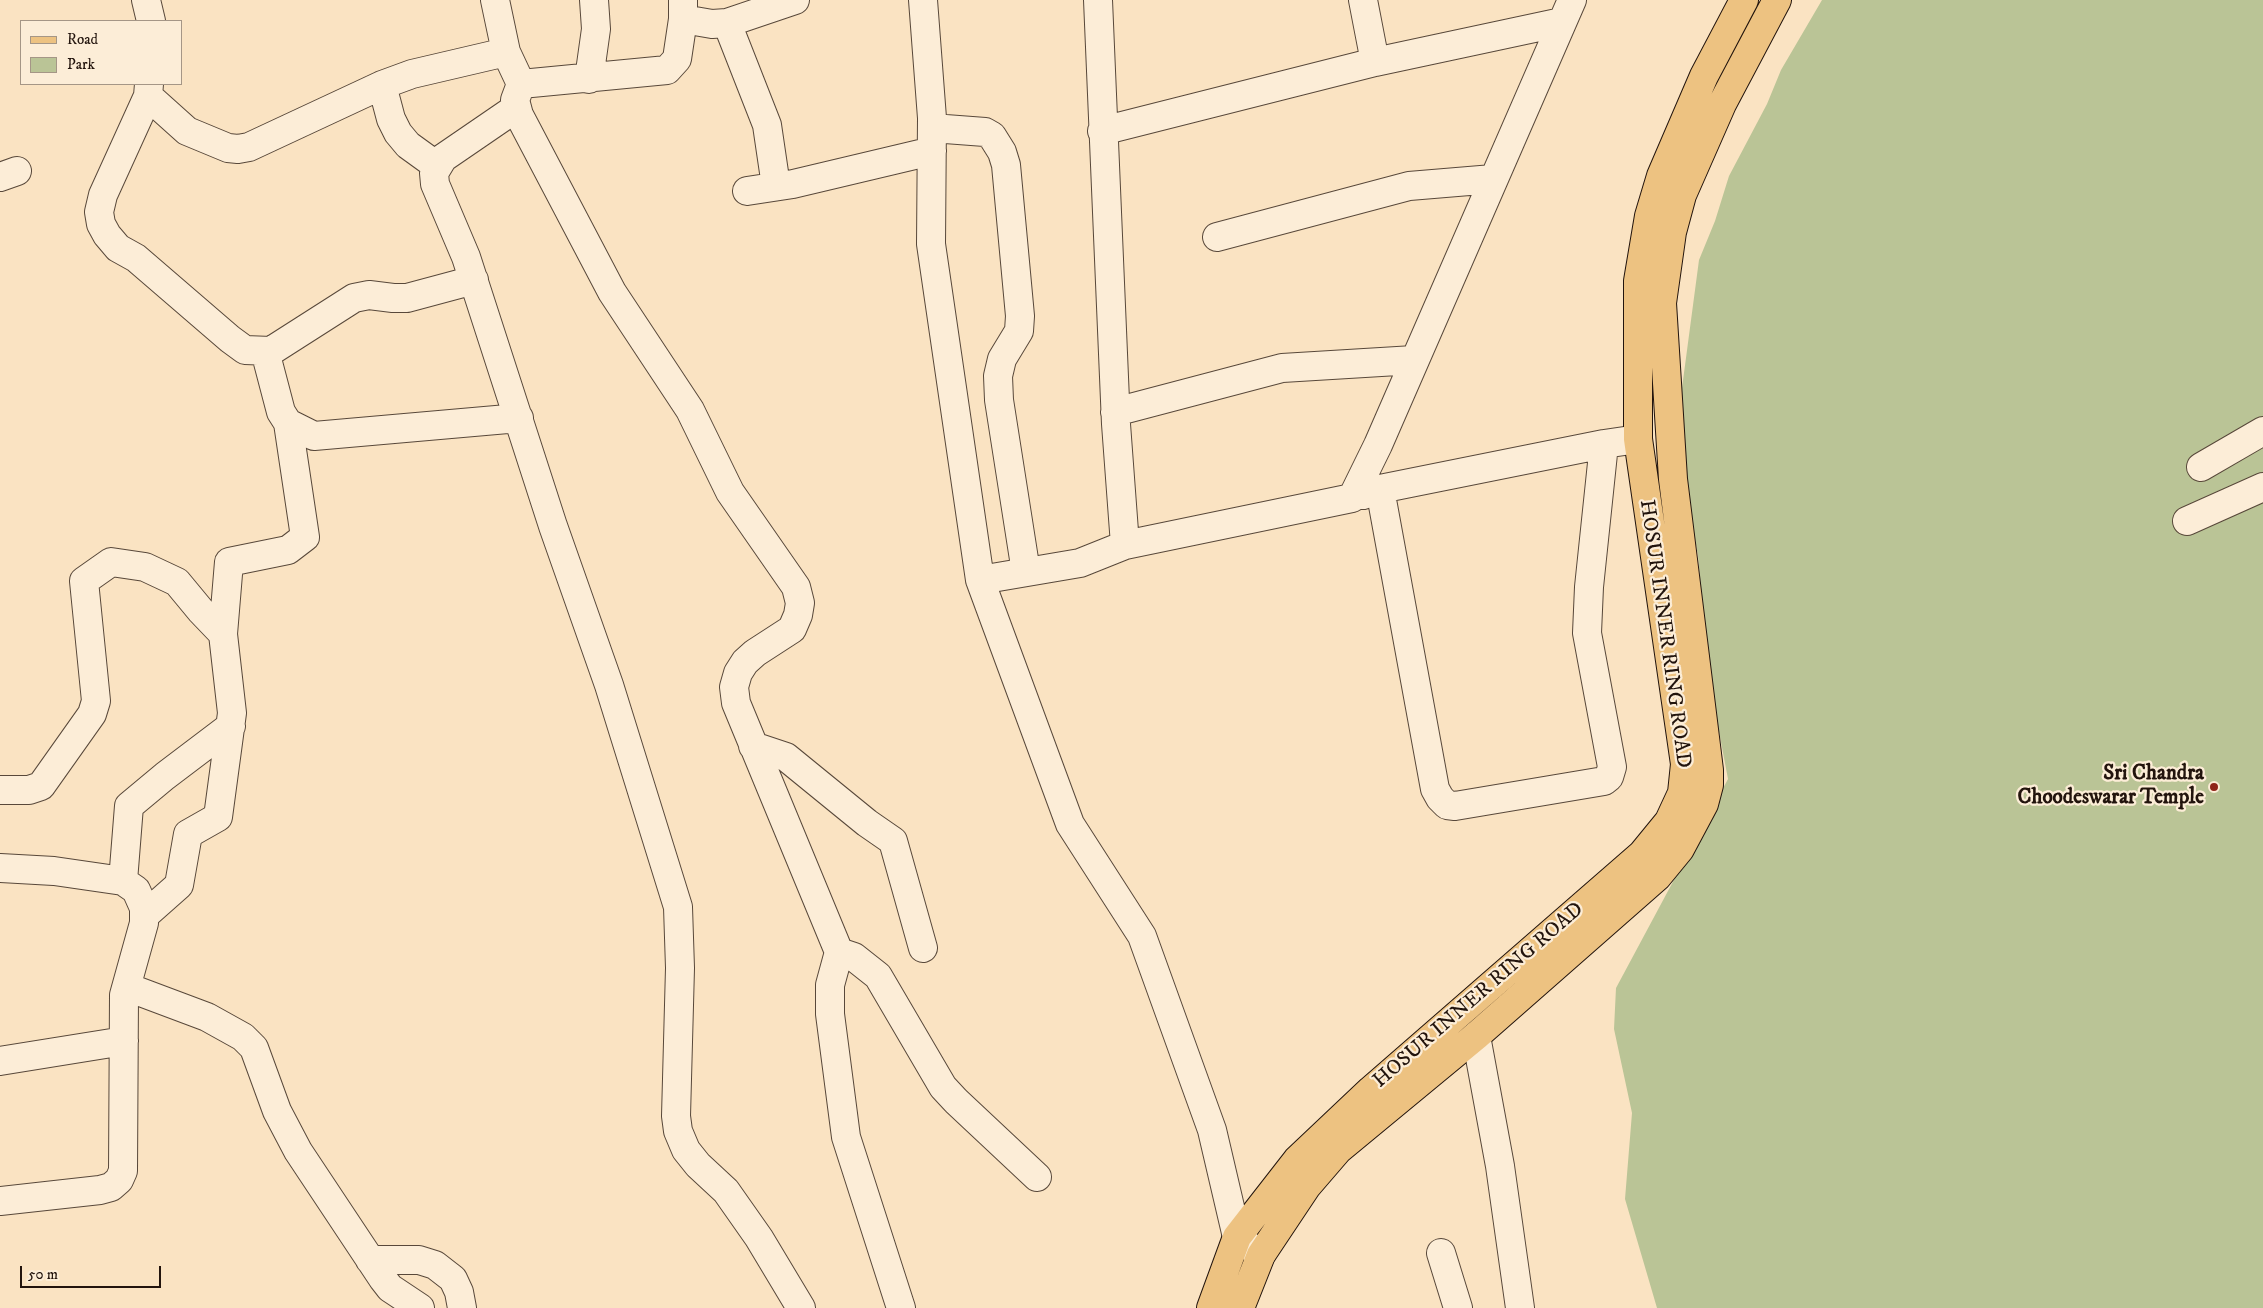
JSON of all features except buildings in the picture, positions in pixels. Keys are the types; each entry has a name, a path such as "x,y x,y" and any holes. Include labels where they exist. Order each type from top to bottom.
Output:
{"main road":[{"name":"HOSUR INNER RING ROAD","path":"1211,1308 1237,1237 1282,1178 1304,1154 1371,1090 1642,854 1669,821 1682,793 1685,764 1638,439 1638,281 1649,216 1661,176 1704,76 1744,0"},
{"name":"HOSUR INNER RING ROAD","path":"1240,1308 1261,1254 1307,1186 1338,1150 1476,1036 1657,877 1680,849 1704,804 1709,785 1709,770 1673,479 1662,303 1672,232 1682,195 1722,104 1777,0"}],"street":[{"path":"146,0 151,20"},
{"path":"495,0 506,52 519,96 612,292 690,410 730,492 796,587 800,603 798,615 792,629 744,662 734,688 736,703 839,952 830,985 830,1014 846,1137 901,1308"},
{"path":"589,79 596,29 594,0"},
{"path":"795,0 727,23 712,24 683,9 677,59 667,70 589,79 519,96 443,158 434,173 435,184 474,280 554,526 609,684 678,907 680,968 676,1116 678,1131 686,1150 726,1191 760,1238 801,1308"},
{"path":"923,0 932,139 931,244 980,580 1070,824 1142,936 1212,1130 1237,1237 1261,1254"},
{"path":"1098,0 1115,412 1125,545"},
{"path":"1363,0 1375,62"},
{"path":"1102,131 1567,11"},
{"path":"1352,498 1378,445 1567,11"},
{"path":"727,23 767,125 776,186"},
{"path":"474,280 407,298 369,295 354,298 271,351 245,350 136,258 118,248 106,235 99,212 103,195 149,90 187,131 228,148 238,149 249,147 412,74 506,52"},
{"path":"382,86 391,119 398,133 408,145 437,166"},
{"path":"748,191 776,186 932,139 985,132 992,136 1006,165 1020,316 1019,331 1002,359 998,376 999,400 1026,572"},
{"path":"1217,237 1409,186 1493,179"},
{"path":"144,916 179,885 188,834 218,817 232,713 223,634 229,562 288,550 305,537 288,423 281,412 265,351"},
{"path":"1115,412 1282,368 1414,360"},
{"path":"288,423 314,436 519,418"},
{"path":"2201,467 2263,431"},
{"path":"980,580 1080,563 1125,545 1352,498 1380,488 1638,439"},
{"path":"1380,488 1436,789 1440,798 1446,805 1455,806 1604,782 1609,777 1612,767 1588,633 1589,587 1604,444"},
{"path":"2187,521 2263,487"},
{"path":"0,790 29,790 41,786 95,708 84,580 111,562 145,567 177,582 223,634"},
{"path":"123,881 129,806 231,726"},
{"path":"754,746 786,757 867,823 893,841 923,948"},
{"path":"0,868 54,871 123,881 136,890 144,908 144,923 124,995 123,1171 119,1180 111,1187 100,1190 0,1201"},
{"path":"839,952 854,956 878,976 943,1087 1037,1177"},
{"path":"127,987 207,1017 243,1037 254,1048 277,1111 298,1151 390,1288 420,1308"},
{"path":"1476,1036 1500,1166 1520,1308"},
{"path":"0,1061 124,1041"},
{"path":"1441,1253 1458,1308"},
{"path":"370,1260 419,1260 435,1265 453,1279 459,1292 462,1308"}],"green space":[{"path":"1822,0 2263,0 2263,1308 1657,1308 1625,1199 1632,1113 1614,1029 1616,988 1728,779 1709,679 1698,556 1676,433 1699,260 1715,221 1729,176 1767,104 1781,70"}],"place":[{"name":"Sri Chandra Choodeswarar Temple","path":"2214,787"}]}
